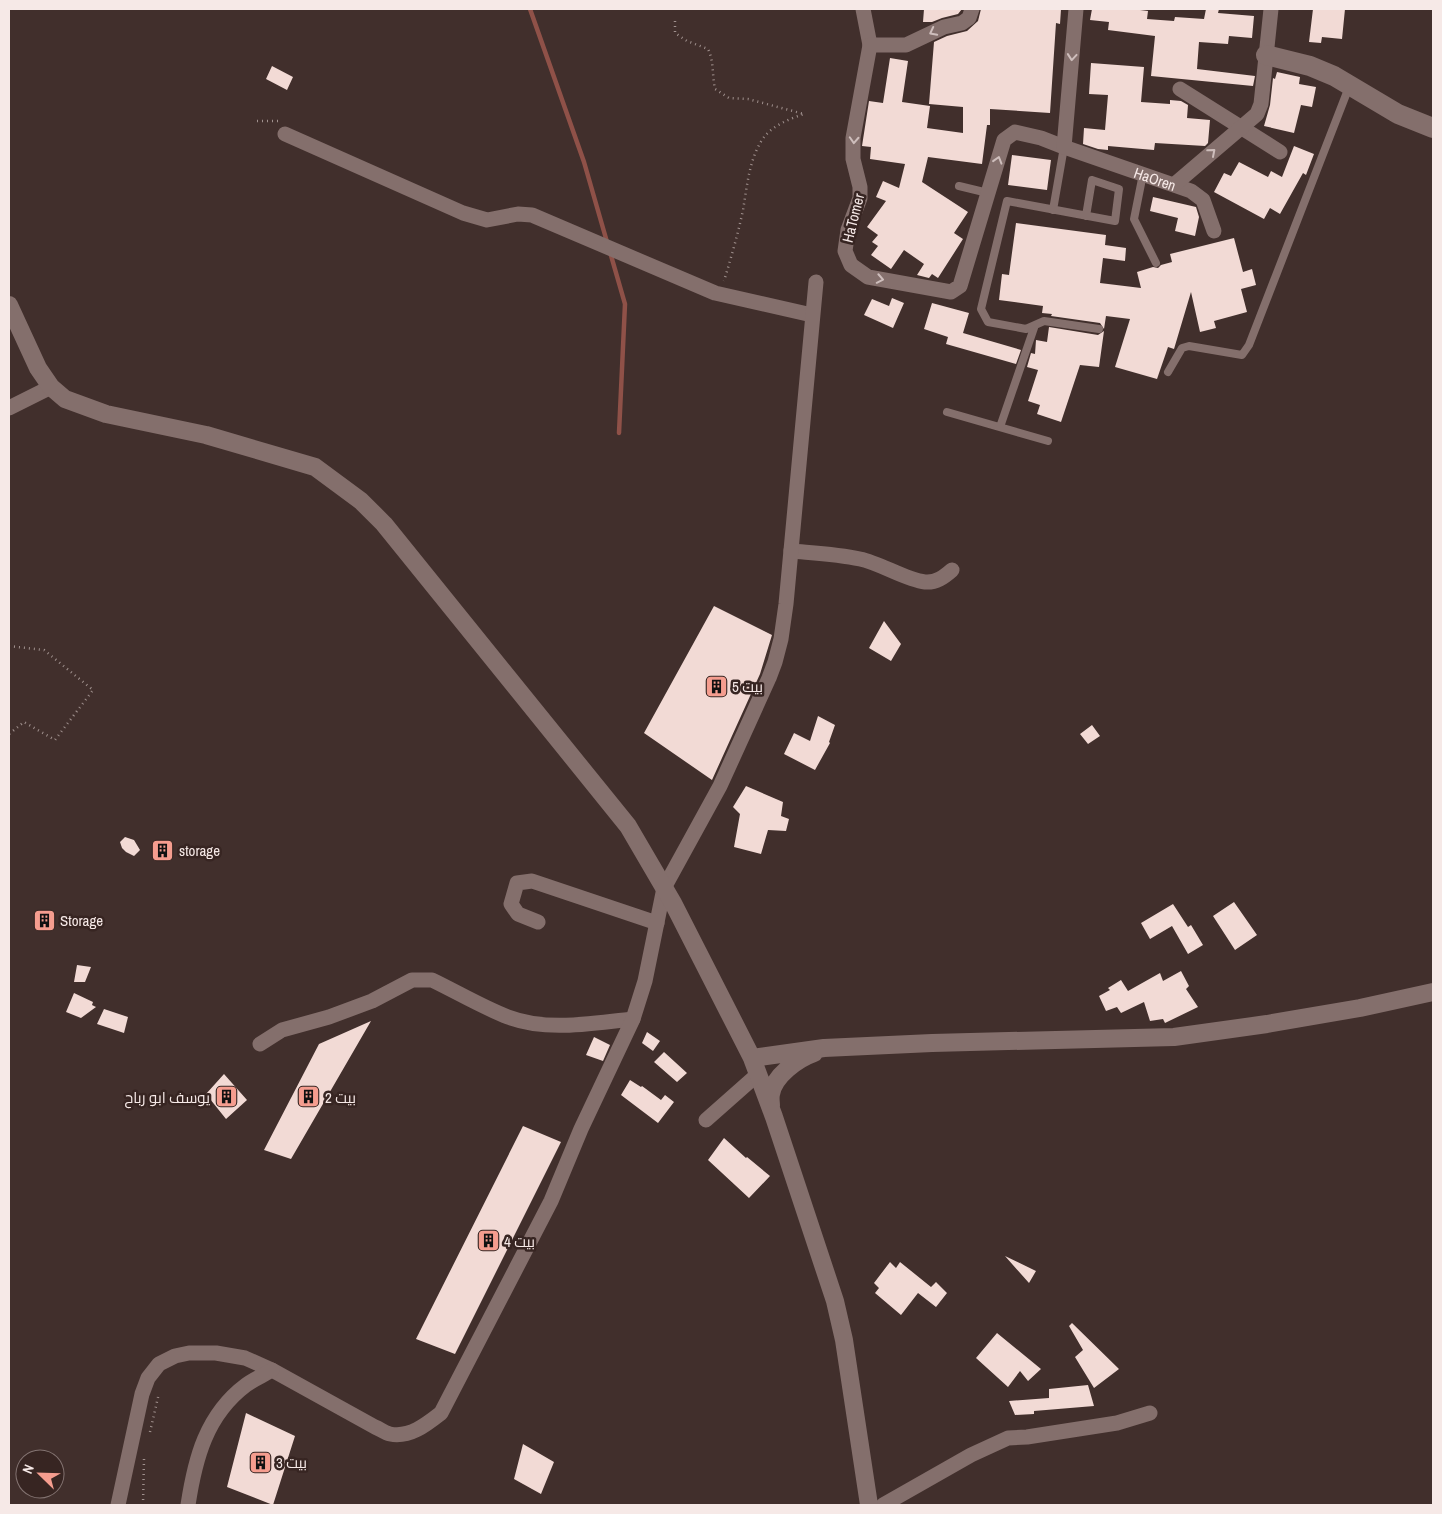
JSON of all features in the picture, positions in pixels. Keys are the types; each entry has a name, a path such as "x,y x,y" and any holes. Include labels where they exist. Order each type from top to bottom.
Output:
{"main road":[{"path":"1266,55 1310,66 1334,76 1398,114 1433,128"}],"street":[{"path":"863,9 870,45 906,45 944,27 962,23 968,18 972,9"},
{"path":"1064,147 1076,9"},
{"name":"HaOren","path":"1064,147 1175,184 1257,114 1261,104 1271,9"},
{"name":"HaTomer","path":"870,45 853,138 853,159 860,187 860,198 848,230 845,251 851,265 868,277 951,292 960,286 1004,140 1015,132 1041,138 1064,147"},
{"path":"1180,89 1280,152"},
{"path":"285,134 463,213 487,220 510,215 532,215 720,295 812,315"},
{"path":"1175,184 1191,191 1204,200 1214,230"},
{"path":"118,1505 142,1394 148,1378 159,1364 175,1356 189,1353 216,1353 245,1358 272,1370 375,1428 391,1434 410,1433 426,1425 440,1413 551,1201 581,1129 633,1019 645,981 664,888 720,786 775,662 783,622 791,551 816,282"},
{"path":"9,305 38,368 51,387 65,399 106,414 206,435 315,467 361,501 384,524 628,826 664,888 755,1066 771,1109 834,1301 844,1340 869,1505"},
{"path":"9,408 51,387"},
{"path":"791,551 860,559 916,580 927,582 942,579 952,570"},
{"path":"538,922 518,914 511,904 517,883 532,881 657,923"},
{"path":"260,1044 282,1030 329,1017 372,1001 412,980 422,979 432,980 509,1017 540,1024 572,1025 633,1019"},
{"path":"706,1120 755,1066 828,1048 932,1042 1174,1037 1218,1032 1351,1009 1433,992"},
{"path":"771,1109 771,1094 776,1080 807,1055 828,1048"},
{"path":"188,1505 192,1480 202,1446 212,1422 231,1398 246,1385 272,1370"},
{"path":"883,1505 971,1455 1008,1438 1027,1437 1117,1423 1150,1413"}],"lane":[{"path":"1168,372 1182,348 1189,346 1242,355 1249,345 1350,85"},
{"path":"1053,210 1064,147"},
{"path":"1143,173 1134,219 1156,263"},
{"path":"1086,216 1092,180 1119,189 1115,221 1086,216 1053,210 1007,201 981,309 988,322 1026,328 1044,321 1099,329"},
{"path":"959,186 988,193"},
{"path":"1000,428 1035,325"},
{"path":"948,412 1048,441"}],"path":[{"path":"675,22 675,33 687,41 708,49 713,58 712,75 715,89 729,98 748,99 804,114 783,122 762,139 747,181 743,211 720,295"},
{"path":"9,646 44,650 93,690 55,740 24,722 9,734"},
{"path":"150,1434 160,1390"},
{"path":"143,1505 146,1451"}],"building":[{"path":"924,9 962,9 958,14 932,22 923,22"},
{"path":"981,9 1061,9 1060,24 1056,23 1050,113 990,109 990,125 987,125 982,164 928,157 922,182 968,212 954,233 963,239 938,278 932,274 929,278 917,275 924,264 904,250 891,269 871,255 878,246 872,242 878,235 867,227 886,201 876,197 883,181 899,188 905,164 870,159 871,147 862,146 869,101 883,103 890,58 908,61 902,102 930,106 927,128 963,133 963,107 929,104 934,42 947,36 967,31 978,21"},
{"path":"1092,9 1148,11 1147,19 1174,21 1175,17 1204,19 1206,9 1219,9 1218,13 1254,16 1252,38 1229,36 1228,44 1199,42 1197,69 1255,76 1253,86 1151,76 1155,36 1108,30 1109,22 1090,20"},
{"path":"1313,9 1345,9 1342,39 1322,37 1321,43 1309,42"},
{"path":"1091,63 1144,67 1141,102 1170,104 1170,100 1181,101 1188,105 1187,118 1210,120 1208,143 1205,146 1155,143 1154,150 1108,146 1108,150 1083,144 1084,128 1105,130 1108,95 1089,94"},
{"path":"272,66 293,77 287,90 266,79"},
{"path":"1277,72 1300,77 1299,84 1316,87 1312,107 1301,105 1294,133 1264,126 1270,105 1273,78 1275,79"},
{"path":"1294,146 1314,154 1306,175 1303,173 1280,214 1270,208 1264,219 1214,192 1224,173 1231,176 1239,162 1268,177 1271,171 1282,177"},
{"path":"1012,155 1051,160 1047,190 1008,185"},
{"path":"1153,197 1196,207 1199,217 1195,236 1175,231 1178,218 1150,211"},
{"path":"1016,223 1106,235 1105,245 1126,248 1125,261 1103,258 1100,283 1141,288 1137,272 1153,267 1158,268 1161,265 1172,262 1170,254 1234,238 1243,272 1252,269 1256,285 1241,289 1247,312 1214,321 1216,328 1200,332 1191,292 1174,349 1168,347 1157,379 1115,367 1130,319 1106,316 1104,329 1100,323 1042,313 1043,306 999,300 1002,274 1009,275"},
{"path":"892,298 904,303 893,328 864,315 872,299 889,306"},
{"path":"932,303 969,313 963,333 1021,350 1016,364 946,344 948,337 924,329"},
{"path":"1049,327 1098,335 1104,331 1099,367 1080,365 1061,422 1037,414 1040,405 1028,401 1038,370 1027,367 1031,353 1035,354 1036,340 1047,342"},
{"name":"بيت 5","path":"714,606 772,635 760,674 712,780 644,733"},
{"path":"884,621 901,644 891,661 869,648"},
{"path":"818,716 835,725 830,743 815,770 784,754 794,733 810,741"},
{"path":"1092,725 1100,736 1088,744 1080,734"},
{"path":"746,786 783,802 781,816 789,819 786,831 768,830 761,854 734,847 740,814 733,807"},
{"path":"125,837 134,840 140,850 134,856 122,848 120,842"},
{"path":"1234,902 1257,935 1235,950 1213,916"},
{"path":"1173,904 1188,927 1191,925 1203,945 1188,954 1172,926 1150,939 1141,923"},
{"path":"77,965 91,967 85,982 74,982"},
{"path":"1181,971 1189,986 1186,989 1198,1007 1165,1023 1163,1019 1150,1021 1144,1002 1121,1013 1117,1007 1106,1011 1099,996 1110,990 1108,988 1121,980 1128,991 1160,973 1163,981"},
{"path":"74,993 93,1002 92,1005 96,1007 81,1018 66,1012"},
{"path":"104,1009 128,1017 124,1033 97,1024"},
{"name":"بيت 2","path":"371,1021 291,1159 264,1150 319,1044"},
{"path":"647,1032 660,1041 653,1051 642,1043"},
{"path":"594,1037 610,1045 603,1061 586,1055"},
{"path":"664,1052 687,1073 677,1082 654,1062"},
{"name":"يوسف ابو رباح","path":"224,1074 247,1100 226,1119 206,1094"},
{"path":"630,1080 661,1100 665,1095 674,1102 658,1123 621,1095"},
{"name":"بيت 4","path":"523,1126 561,1142 455,1354 416,1339"},
{"path":"724,1138 770,1176 749,1198 708,1160"},
{"path":"1005,1256 1036,1271 1029,1283"},
{"path":"890,1262 896,1268 900,1262 931,1287 936,1282 947,1293 936,1307 918,1293 901,1315 875,1293 879,1288 874,1283"},
{"path":"1072,1323 1119,1369 1094,1388 1075,1357 1083,1350 1069,1326"},
{"path":"997,1333 1041,1369 1028,1381 1020,1371 1008,1387 976,1358"},
{"path":"1088,1385 1094,1406 1034,1411 1034,1414 1015,1415 1009,1401 1049,1398 1049,1389"},
{"name":"بيت 3","path":"246,1413 295,1436 273,1505 227,1487"},
{"path":"523,1444 554,1462 541,1494 514,1479"}],"waterway":[{"path":"530,9 584,162 607,242"},
{"path":"610,252 625,304 619,433"}],"place":[{"name":"بيت 5","path":"716,686"},
{"name":"storage","path":"163,850"},
{"name":"Storage","path":"44,920"},
{"name":"يوسف ابو رباح","path":"226,1097"},
{"name":"بيت 2","path":"309,1097"},
{"name":"بيت 4","path":"488,1241"},
{"name":"بيت 3","path":"260,1462"}]}
